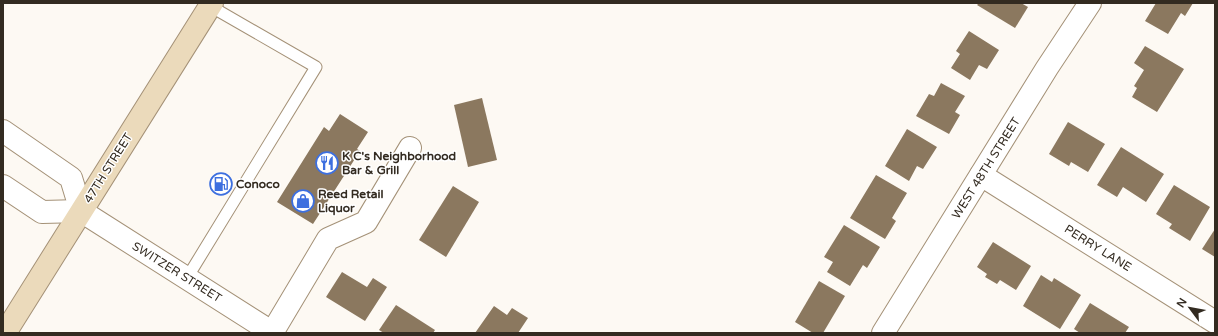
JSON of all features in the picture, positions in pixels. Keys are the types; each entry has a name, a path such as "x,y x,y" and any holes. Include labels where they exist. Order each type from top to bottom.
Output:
{"main road":[{"name":"47TH STREET","path":"5,333 211,5"}],"street":[{"name":"WEST 48TH STREET","path":"883,333 1047,68 1090,3"},
{"path":"3,131 71,178 81,211 42,212 3,186"},
{"path":"273,333 328,239 366,222 410,148"},
{"name":"PERRY LANE","path":"981,175 1215,322"},
{"name":"SWITZER STREET","path":"81,211 273,333"}],"lane":[{"path":"186,278 316,67 211,5"}],"building":[{"path":"979,3 1021,3 1028,7 1015,28 977,5"},
{"path":"1156,3 1193,3 1185,16 1181,13 1168,34 1145,21"},
{"path":"969,31 999,50 987,69 979,65 970,80 951,68 960,54 956,51"},
{"path":"1145,46 1184,69 1157,112 1132,97 1137,88 1134,86 1144,70 1134,63"},
{"path":"941,83 965,96 955,112 960,115 949,134 916,116 929,94 934,96"},
{"path":"482,98 497,160 468,167 454,105"},
{"path":"340,114 368,132 357,149 360,151 313,224 277,202 324,127 329,131"},
{"path":"1068,122 1105,144 1088,172 1071,162 1069,166 1049,154"},
{"path":"907,129 937,147 923,169 917,166 909,181 885,166"},
{"path":"1121,147 1164,174 1146,202 1123,187 1117,197 1097,185"},
{"path":"876,175 907,193 892,218 896,221 885,239 850,218"},
{"path":"1174,185 1210,207 1190,241 1169,228 1172,224 1156,214"},
{"path":"453,186 479,202 446,257 419,240"},
{"path":"844,225 880,247 867,268 863,265 850,286 827,272 833,262 824,257"},
{"path":"1215,229 1215,257 1202,249"},
{"path":"993,242 1031,266 1016,290 1000,280 997,284 985,277 987,274 977,267"},
{"path":"342,272 367,287 373,278 387,287 365,321 326,297"},
{"path":"1041,275 1052,282 1054,278 1081,295 1060,329 1023,306"},
{"path":"819,281 845,296 823,333 813,333 795,322"},
{"path":"1090,303 1129,327 1125,333 1080,333 1074,329"},
{"path":"396,305 435,330 433,333 384,333 379,330"},
{"path":"494,306 507,315 512,308 528,318 518,333 475,333"}],"place":[{"name":"K C's Neighborhood Bar & Grill","path":"327,163"},
{"name":"Conoco","path":"221,184"},
{"name":"Reed Retail Liquor","path":"303,201"}]}
